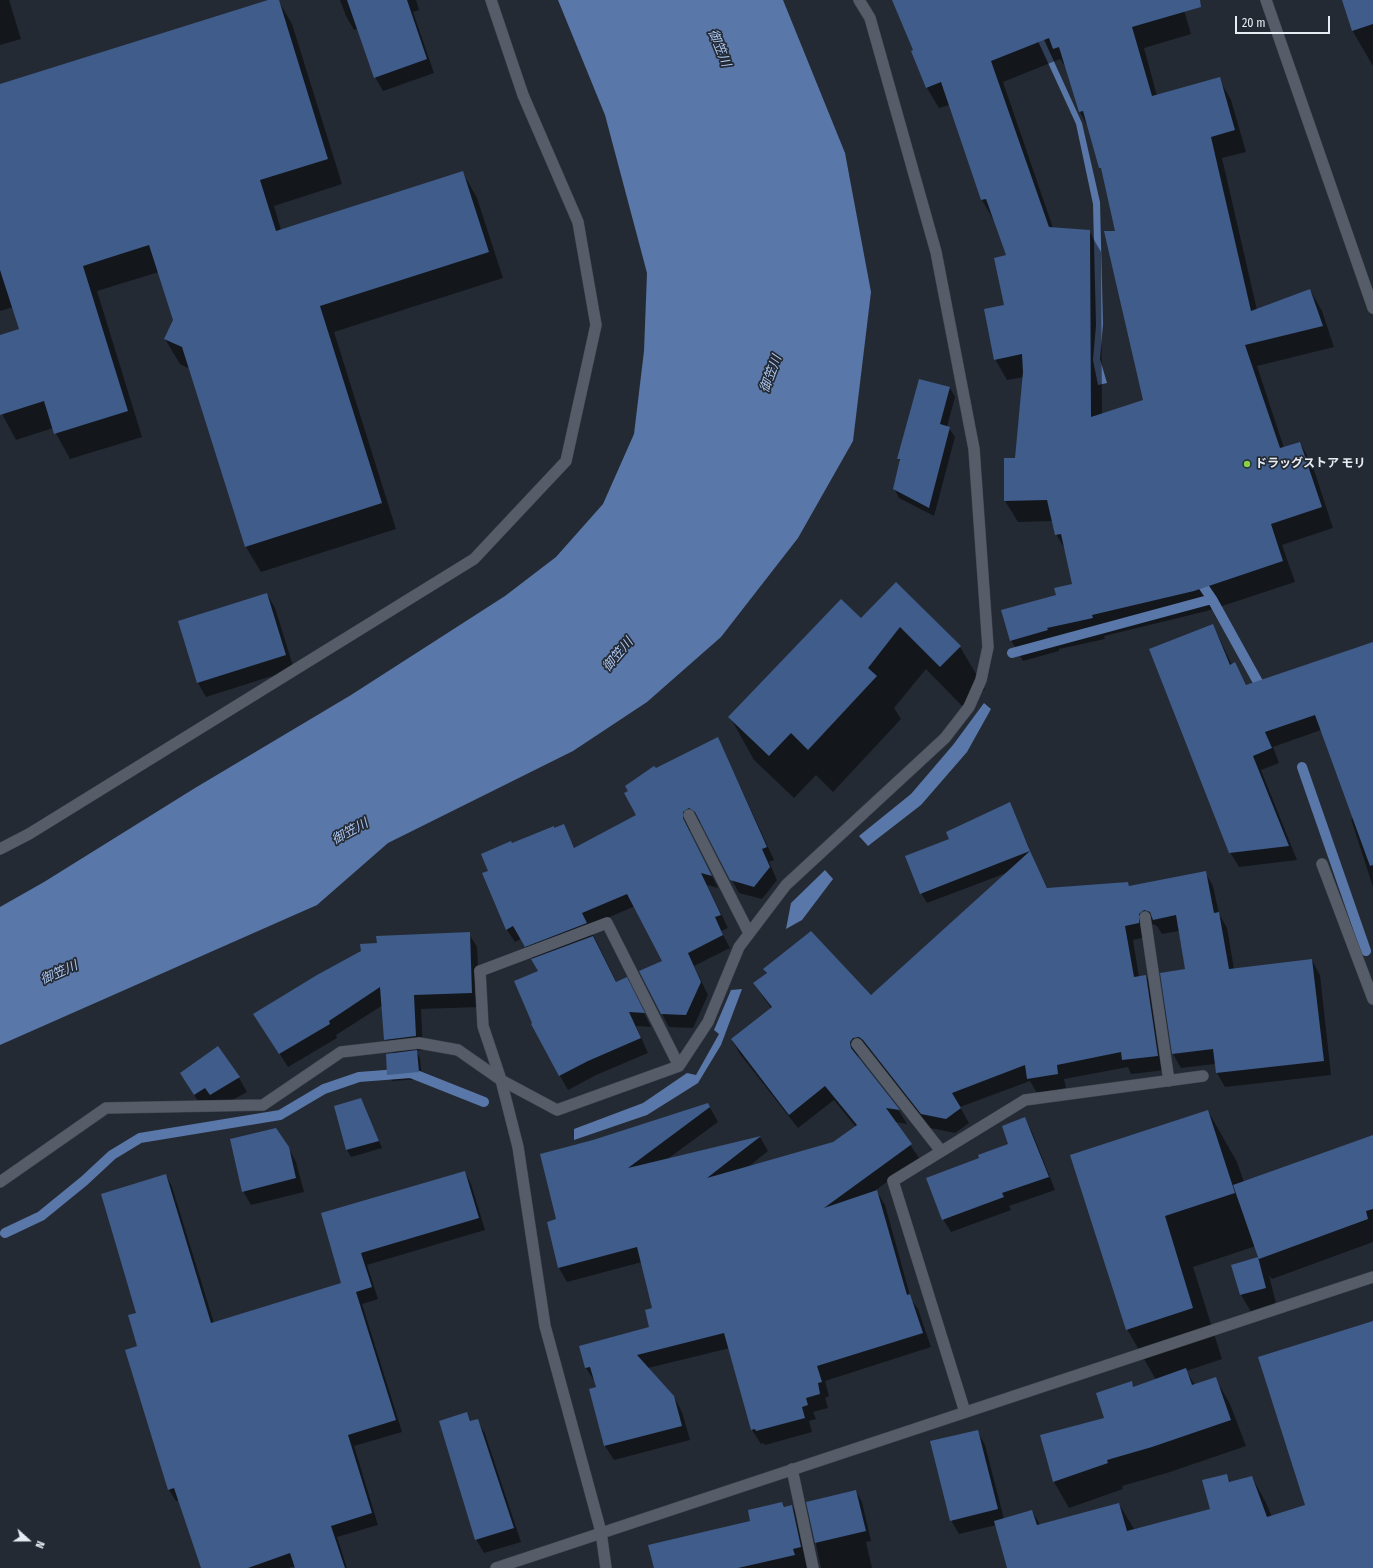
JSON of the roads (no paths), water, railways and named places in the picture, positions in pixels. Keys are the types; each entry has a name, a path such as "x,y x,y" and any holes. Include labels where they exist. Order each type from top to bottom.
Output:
{"street":[{"path":"0,849 29,834 474,559 566,460 596,325 578,222 523,95 491,0"},
{"path":"0,1182 106,1108 263,1105 341,1052 419,1043 458,1050 501,1080 557,1110 679,1066 708,1022 738,947 786,885 945,738 969,707 981,680 988,646 974,449 936,252 870,18 859,0"},
{"path":"1266,0 1373,308"},
{"path":"689,815 749,933"},
{"path":"1322,864 1373,999"},
{"path":"1145,917 1169,1081"},
{"path":"606,1568 601,1532 545,1326 518,1147 501,1080 483,1026 480,971 608,923 679,1066"},
{"path":"857,1044 941,1151"},
{"path":"965,1412 893,1181 1025,1100 1203,1076"},
{"path":"496,1568 1373,1277"},
{"path":"792,1469 813,1568"}],"water":[{"name":"御笠川","path":"558,0 783,0 845,153 871,292 853,441 798,538 721,637 647,702 573,751 388,843 317,905 0,1045 0,907 44,882 195,788 351,695 505,596 556,557 603,504 634,434 644,351 647,273 605,115"},
{"path":"1026,0 1082,123 1100,202 1103,324 1100,359 1107,383 1098,385 1093,360 1096,325 1093,204 1076,124 1027,17"},
{"path":"984,703 991,709 967,752 921,805 868,846 859,836 911,794 953,745"},
{"path":"825,870 833,879 802,920 786,929 791,903"},
{"path":"742,989 721,1045 698,1083 647,1115 574,1140 574,1129 643,1103 687,1073 696,1075 719,1034 714,1030 731,990"}],"waterway":[{"path":"1197,577 1212,599 1264,693"},
{"path":"1012,653 1212,599"},
{"path":"1302,767 1366,951"},
{"path":"5,1233 41,1216 84,1181 112,1155 140,1138 280,1115 324,1089 359,1077 411,1073 484,1102"}],"place":[{"name":"ドラッグストア モリ","path":"1247,464"}]}
